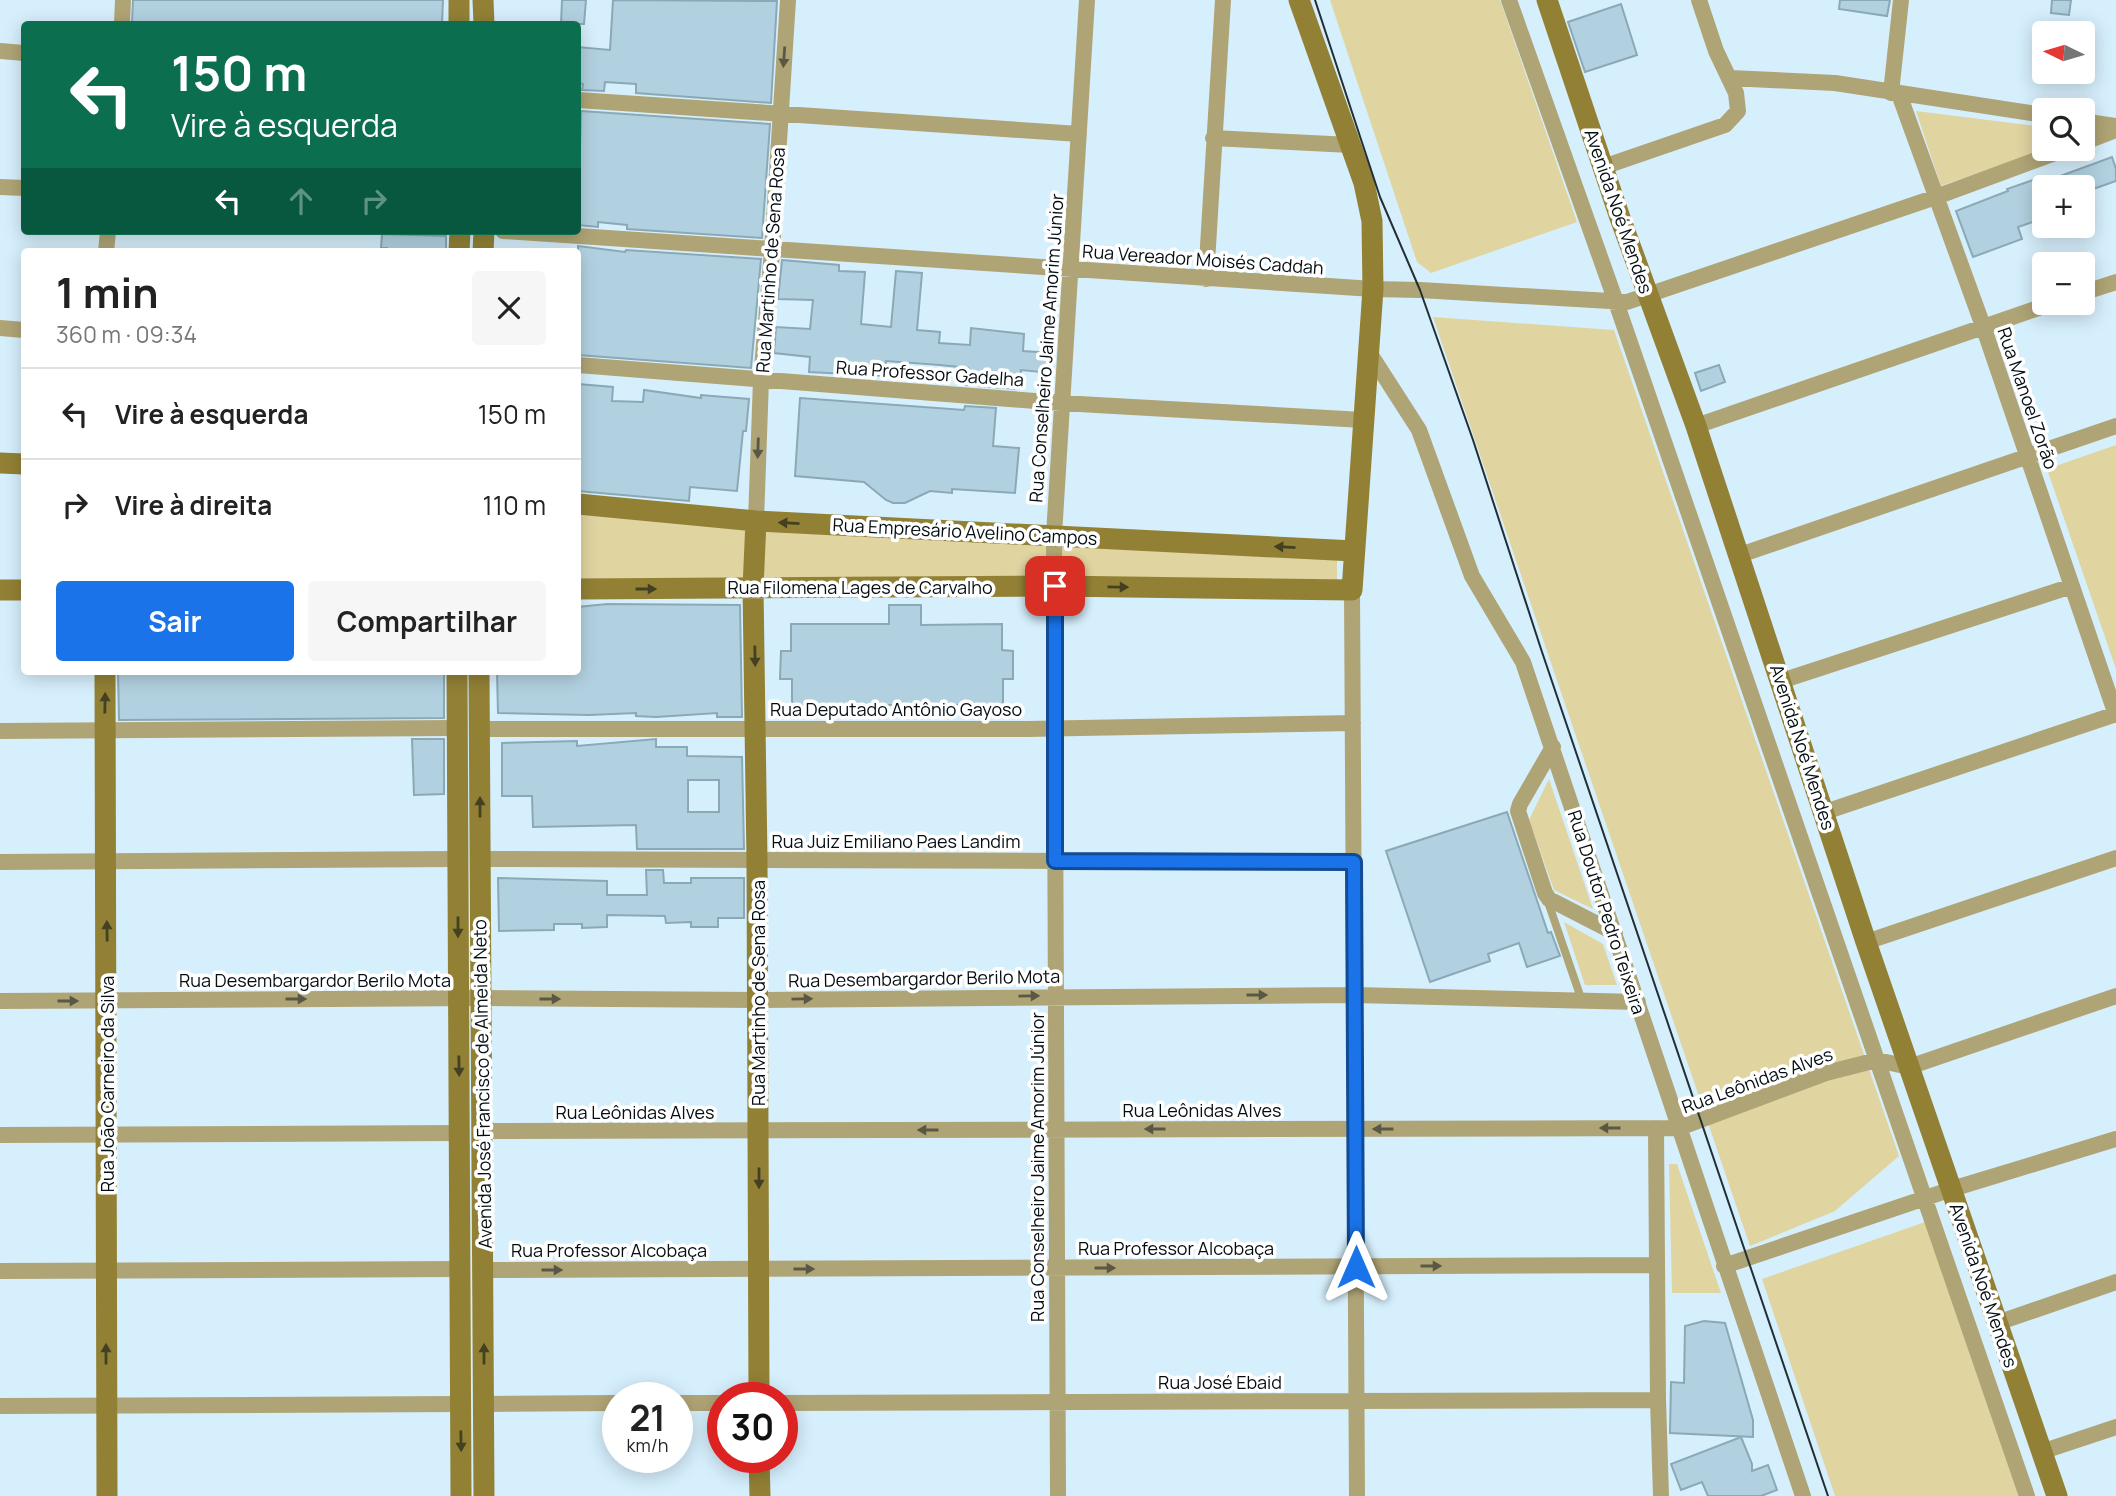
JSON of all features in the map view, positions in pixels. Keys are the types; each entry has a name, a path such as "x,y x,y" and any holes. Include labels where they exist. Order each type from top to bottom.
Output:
{"street":[{"path":"122,21 123,0"},
{"path":"459,0 459,21"},
{"path":"483,0 484,21"},
{"name":"Rua Martinho de Sena Rosa","path":"759,1382 753,588 761,380 788,0"},
{"name":"Rua Conselheiro Jaime Amorim Júnior","path":"1058,1496 1054,535 1087,0"},
{"path":"1206,279 1223,0"},
{"path":"1299,0 1364,183 1372,221 1373,246 1373,289 1353,590 1357,1496"},
{"path":"1509,0 1616,302 2027,1496"},
{"name":"Avenida Noé Mendes","path":"1547,0 1740,555 1866,942 2057,1496"},
{"path":"1603,167 1725,125 1738,111 1736,93 1716,51 1699,0"},
{"path":"1895,94 1901,0"},
{"path":"0,51 21,53"},
{"path":"1730,78 1835,83 2032,114"},
{"name":"Rua Manoel Zorão","path":"1895,94 1983,326 2116,714"},
{"path":"581,100 1079,134"},
{"path":"2095,124 2116,128"},
{"path":"2095,137 2116,128"},
{"path":"1213,138 1351,145"},
{"name":"Rua Vereador Moisés Caddah","path":"557,235 1206,279 1627,302 2034,161"},
{"path":"0,187 21,188"},
{"path":"2095,289 2116,282"},
{"path":"1696,426 2032,310"},
{"path":"0,328 21,330"},
{"name":"Rua Doutor Pedro Teixeira","path":"1367,349 1419,430 1472,576 1523,662 1803,1496"},
{"name":"Rua Professor Gadelha","path":"581,365 1061,403 1363,419"},
{"path":"1740,555 2116,426"},
{"path":"0,463 21,464"},
{"name":"Rua Empresário Avelino Campos","path":"581,504 756,521 1354,551"},
{"name":"Rua Filomena Lages de Carvalho","path":"581,589 1055,586 1353,590"},
{"path":"1781,681 2072,586"},
{"path":"0,590 21,590"},
{"name":"Rua João Carneiro da Silva","path":"105,675 107,1496"},
{"name":"Avenida José Francisco de Almeida Neto","path":"457,675 461,1496"},
{"name":"Avenida José Francisco de Almeida Neto","path":"479,675 484,1496"},
{"path":"1825,812 2116,714"},
{"name":"Rua Deputado Antônio Gayoso","path":"480,729 1055,728 1353,723"},
{"path":"0,731 457,728"},
{"path":"1553,747 1518,811 1545,893 1554,903 1615,933"},
{"path":"1866,942 2116,858"},
{"path":"0,862 458,859"},
{"name":"Rua Juiz Emiliano Paes Landim","path":"481,859 1354,862"},
{"name":"Rua Desembargardor Berilo Mota","path":"0,1001 458,998 756,1000 1354,995 1637,1002"},
{"path":"1909,1067 2116,996"},
{"name":"Rua Leônidas Alves","path":"482,1131 1678,1128 1826,1073 1877,1060 1909,1067"},
{"path":"1656,1128 1661,1496"},
{"path":"0,1135 460,1133"},
{"path":"1724,1266 1952,1189 2116,1139"},
{"name":"Rua Professor Alcobaça","path":"484,1270 1657,1265"},
{"path":"0,1271 461,1269"},
{"path":"1997,1323 2116,1283"},
{"name":"Rua José Ebaid","path":"798,1403 1658,1400"},
{"path":"0,1406 460,1404"},
{"path":"483,1404 602,1404"},
{"path":"2041,1452 2116,1427"},
{"path":"759,1473 760,1496"}],"lane":[{"path":"1545,893 1582,1002"}],"shaded area":[{"path":"1330,0 1500,0 1577,222 1431,273 1417,262"},
{"path":"1916,111 2032,126 2032,154 1941,186"},
{"path":"1433,317 1614,330 1899,1156 1835,1211 1750,1246"},
{"path":"2116,445 2116,669 2047,469"},
{"path":"581,511 1337,557 1337,585 581,581"},
{"path":"1549,779 1593,909 1554,890 1529,820"},
{"path":"1564,922 1603,944 1617,985 1585,985"},
{"path":"1669,1164 1677,1164 1721,1293 1672,1293"},
{"path":"1928,1221 2023,1496 1835,1496 1762,1279"}],"building":[{"path":"133,0 443,0 442,21 132,21"},
{"path":"562,0 586,0 584,24 581,24 581,21 561,21"},
{"path":"613,0 777,1 771,103 636,93 636,84 605,82 604,91 582,90 581,47 610,50"},
{"path":"1840,0 1890,0 1887,16 1839,9"},
{"path":"2052,0 2071,0 2069,15 2051,13"},
{"path":"1621,4 1637,55 1585,72 1568,22"},
{"path":"581,111 770,124 762,238 627,229 627,225 598,222 598,227 581,225"},
{"path":"2112,157 2116,181 2095,188 2095,175 2063,175"},
{"path":"2032,180 2032,222 2018,227 2022,239 1973,257 1956,211 2008,191 2007,189"},
{"path":"382,235 446,236 446,248 381,248"},
{"path":"578,246 625,252 761,259 751,368 581,355 581,248"},
{"path":"782,260 839,265 839,271 865,272 861,324 891,327 896,271 922,273 917,330 940,332 939,343 970,345 971,328 1024,334 1023,351 1053,353 1051,373 1021,370 1019,389 966,385 968,368 940,365 886,361 885,376 809,372 810,357 774,353 776,327 810,329 813,300 778,299"},
{"path":"1719,365 1725,382 1701,391 1695,373"},
{"path":"581,384 613,387 612,401 643,402 644,390 701,398 701,395 749,399 737,491 690,487 689,501 581,491"},
{"path":"800,398 964,410 965,406 996,408 993,446 1019,448 1015,493 952,489 952,493 930,491 905,503 893,503 864,482 795,476"},
{"path":"607,604 740,605 742,717 717,717 717,713 656,717 636,716 636,713 498,713 497,675 581,675 581,607"},
{"path":"889,605 921,605 921,625 1002,624 1002,650 1013,651 1013,679 1003,679 1003,705 792,705 792,679 780,679 781,651 791,651 791,624 889,624"},
{"path":"118,675 444,675 444,718 119,720"},
{"path":"412,739 444,739 444,794 414,795"},
{"path":"656,739 656,747 687,747 687,756 742,757 744,849 637,849 636,825 533,827 532,796 502,796 502,743 577,741 577,746","holes":["688,780 719,780 719,812 688,812"]},
{"path":"1507,812 1548,933 1551,932 1560,956 1527,967 1519,943 1488,954 1490,961 1430,982 1386,851"},
{"path":"646,870 663,870 664,883 691,883 691,878 744,878 744,918 718,918 718,927 691,927 691,922 666,923 665,916 607,915 607,927 582,928 582,924 554,924 554,930 499,931 498,878 607,881 607,895 647,895"},
{"path":"1704,1321 1725,1323 1753,1420 1753,1437 1670,1433 1671,1382 1684,1383 1685,1326"},
{"path":"1741,1437 1752,1464 1752,1471 1768,1465 1777,1490 1761,1496 1708,1496 1702,1482 1681,1490 1671,1464"}],"tram line":[{"path":"1315,0 1380,197 1420,290 1473,440 1541,649 1828,1496"}],"route":[{"path":"1055,586 1055,861 1354,862 1356,1267"}]}
